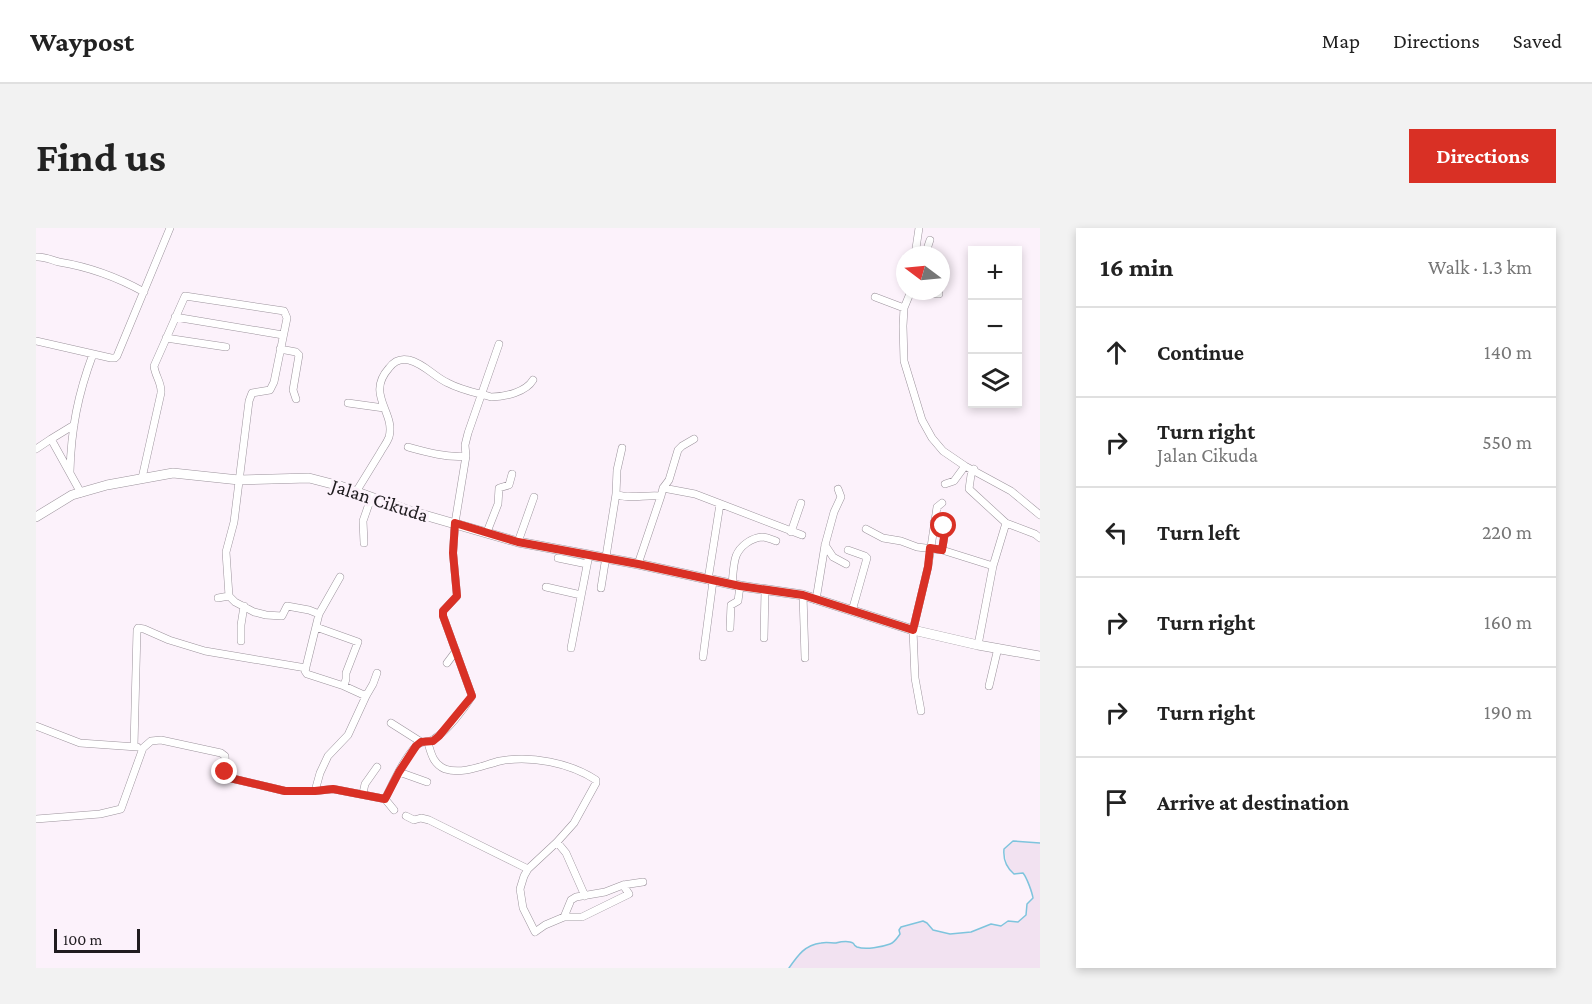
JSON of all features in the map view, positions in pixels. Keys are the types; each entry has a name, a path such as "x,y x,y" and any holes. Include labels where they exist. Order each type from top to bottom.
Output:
{"street":[{"path":"36,341 115,358 170,228"},
{"path":"916,246 919,228"},
{"path":"928,246 930,240"},
{"path":"36,257 42,256 96,270 144,292"},
{"path":"142,478 161,393 161,384 154,372 154,366 185,296 282,310 286,318 272,387 270,390 250,394 234,522 226,552 229,596 235,602 254,612 282,616 287,606 319,614"},
{"path":"875,297 904,308"},
{"path":"908,300 904,308 903,361 922,420 932,438 943,452 1011,491 1040,515"},
{"path":"175,317 283,335"},
{"path":"166,338 226,347"},
{"path":"385,799 416,746 433,741 446,729 472,696 443,611 457,596 453,553 455,523 466,456 465,445 499,344"},
{"path":"280,350 296,352 299,355 293,390 296,399"},
{"path":"70,471 71,442 82,384 93,354"},
{"path":"356,492 385,446 389,435 390,429 379,392 384,374 397,360 404,359 425,366 445,382 495,398 526,388 533,380"},
{"path":"348,403 384,408"},
{"path":"36,449 74,425"},
{"path":"51,439 81,493"},
{"path":"638,564 678,450 694,439"},
{"path":"408,447 460,457 466,456"},
{"path":"601,588 622,448"},
{"path":"945,484 954,481 965,466"},
{"path":"974,469 970,475 969,489 1006,523 1040,538"},
{"name":"Jalan Cikuda","path":"36,517 68,497 107,485 173,473 239,480 309,478 410,511 588,560 606,558 736,585 803,595 913,630 1040,656"},
{"path":"487,532 498,504 499,488 509,485 512,474"},
{"path":"816,600 825,545 834,512 841,497 838,489"},
{"path":"616,494 621,496 662,492 695,494 802,535"},
{"path":"518,542 534,497"},
{"path":"364,543 363,521 372,498"},
{"path":"791,531 801,503"},
{"path":"921,711 915,678 913,630 928,567 937,507 942,503"},
{"path":"703,657 720,504"},
{"path":"934,522 944,526 945,529 942,550"},
{"path":"978,645 993,566 1006,523"},
{"path":"866,529 883,538 917,547 942,550 993,566"},
{"path":"730,628 731,605 738,600 735,559 737,553 752,539 764,537 776,540"},
{"path":"825,545 833,557 846,564"},
{"path":"848,550 867,558 852,611"},
{"path":"558,558 588,560 571,648"},
{"path":"340,577 319,614 305,671 366,696"},
{"path":"546,586 581,595"},
{"path":"764,638 765,590"},
{"path":"803,595 805,658"},
{"path":"218,598 229,596"},
{"path":"241,641 244,606"},
{"path":"316,627 358,642 344,686"},
{"path":"134,746 138,628 205,651 306,668"},
{"path":"989,686 998,648"},
{"path":"447,663 456,651"},
{"path":"315,791 320,772 328,756 348,735 377,673"},
{"path":"392,723 424,743 434,760 448,770 469,770 504,761 539,760 560,764 594,778 596,783 574,823 528,869 524,876 520,889 523,908 535,932 564,917 582,917 629,894 623,885"},
{"path":"36,726 80,743 143,748"},
{"path":"36,819 100,814 121,809 143,748 151,741 161,740 214,751 225,756 225,772 230,778 285,791 333,789 363,794 385,799 394,810"},
{"path":"363,794 365,784 377,767"},
{"path":"399,772 427,782"},
{"path":"406,816 414,820 429,819 528,869"},
{"path":"557,842 566,853 585,896"},
{"path":"564,917 571,900 576,897 642,882"}],"shaded area":[{"path":"1013,841 1040,843 1040,968 789,968 802,950 811,945 841,941 853,943 856,947 882,947 891,944 896,939 901,927 918,922 923,921 933,930 950,934 971,932 991,924 1001,926 1008,921 1018,922 1026,915 1027,904 1033,898 1023,873 1014,874 1007,865 1004,849"}],"waterway":[{"path":"789,968 802,951 815,944 846,942 861,948 883,946 895,941 900,934 901,927 923,921 933,930 950,934 971,932 991,924 1001,926 1008,921 1018,922 1026,915 1027,904 1033,898 1023,873 1014,874 1007,866 1004,849 1013,841 1040,843"}],"route":[{"path":"225,772 230,778 285,791 333,789 385,799 416,746 421,742 433,741 439,736 472,696 443,616 443,611 455,599 458,591 453,553 455,523 518,542 740,586 803,595 913,630 928,567 930,548 942,550 944,526"}]}
